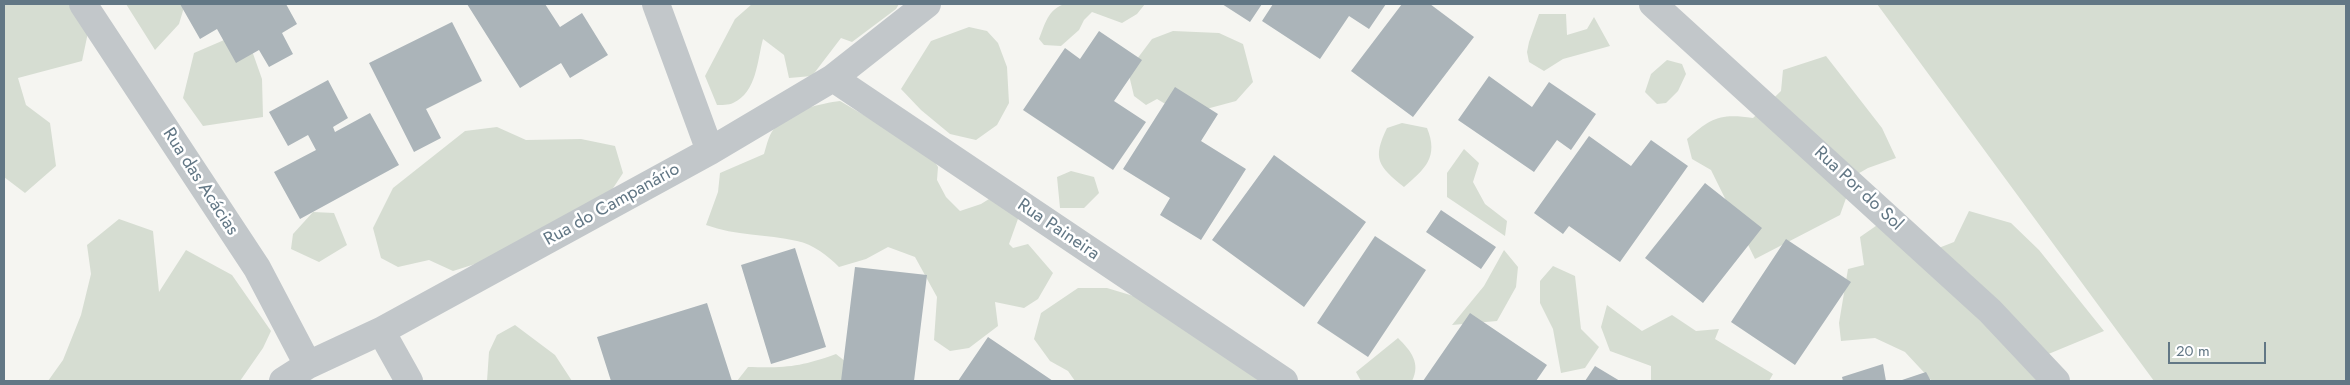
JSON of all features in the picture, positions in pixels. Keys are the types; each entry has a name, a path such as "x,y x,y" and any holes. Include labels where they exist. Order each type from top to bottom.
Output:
{"street":[{"name":"Rua das Acácias","path":"83,4 257,268 308,365"},
{"path":"656,4 710,151"},
{"name":"Rua do Campanário","path":"283,381 308,365 381,330 710,151 833,78 927,4"},
{"name":"Rua Por do Sol","path":"1654,4 1990,311 2056,381"},
{"name":"Rua Paineira","path":"833,78 1284,381"},
{"path":"381,330 409,381"}],"shaded area":[{"path":"4,4 94,4 82,61 18,78 26,105 50,123 56,166 25,193 4,177"},
{"path":"126,4 185,4 179,24 155,50"},
{"path":"752,4 899,4 896,9 852,42 841,38 812,76 789,78 784,55 763,39 755,75 747,91 733,103 717,105 705,76 735,19"},
{"path":"1065,4 1145,4 1137,14 1122,23 1092,12 1084,20 1079,30 1061,46 1044,45 1039,39 1045,23 1055,9"},
{"path":"1877,4 2346,4 2346,381 2154,381"},
{"path":"1539,14 1566,14 1567,35 1587,29 1594,17 1610,46 1563,59 1544,71 1529,62 1527,52"},
{"path":"969,27 987,31 998,43 1007,67 1009,103 997,125 976,140 950,134 921,110 901,89 931,41"},
{"path":"245,31 262,79 263,117 203,126 183,98 194,53"},
{"path":"1173,31 1219,33 1243,44 1253,82 1236,101 1184,115 1157,99 1146,105 1134,96 1128,71 1152,39"},
{"path":"1826,56 1882,128 1896,158 1868,168 1854,176 1840,215 1755,259 1711,170 1692,159 1687,139 1703,126 1717,119 1732,116 1753,118 1781,91 1783,70"},
{"path":"1667,60 1682,64 1686,74 1678,91 1666,103 1657,104 1645,92 1651,74"},
{"path":"840,101 930,154 938,167 937,180 946,197 960,211 981,204 989,199 1019,216 1009,244 1013,248 1028,244 1053,273 1038,299 1024,308 995,302 998,326 969,348 950,351 934,340 937,297 915,257 888,247 866,259 839,267 820,251 803,243 717,229 706,225 718,192 720,173 764,154 772,132 782,120 797,112 815,106"},
{"path":"1402,123 1427,128 1431,147 1431,155 1424,168 1404,187 1383,167 1379,155 1382,139 1387,128"},
{"path":"497,127 526,140 581,139 615,146 623,173 604,202 491,259 453,271 429,260 398,267 381,258 373,228 393,188 465,131"},
{"path":"1464,149 1479,163 1473,182 1485,204 1507,221 1505,236 1447,197 1447,173"},
{"path":"1071,171 1094,177 1099,193 1084,208 1060,208 1057,177"},
{"path":"1969,211 2011,223 2039,250 2104,331 2046,355 2041,381 1932,381 1905,352 1875,338 1841,341 1839,323 1848,269 1864,265 1860,237 1896,212 1936,249 1954,242"},
{"path":"313,212 334,213 347,245 319,262 291,249 293,234"},
{"path":"119,219 153,231 159,292 186,250 232,275 271,331 263,348 240,381 48,381 63,360 81,315 91,274 87,245"},
{"path":"1504,250 1518,267 1516,287 1497,321 1452,325 1484,286"},
{"path":"1553,266 1575,276 1581,329 1599,347 1585,368 1561,373 1553,329 1540,303 1540,281"},
{"path":"1078,288 1107,288 1150,301 1241,365 1259,381 1075,381 1068,371 1050,361 1034,339 1041,313"},
{"path":"1607,305 1642,331 1672,315 1696,331 1719,329 1715,339 1773,374 1769,381 1651,381 1651,366 1610,351 1601,327"},
{"path":"515,325 555,355 572,381 487,381 489,352 497,335"},
{"path":"1398,338 1411,353 1415,363 1415,375 1412,381 1361,381 1356,372"},
{"path":"836,354 865,377 865,381 737,381 748,367 793,366"}],"building":[{"path":"180,4 286,4 297,24 282,33 293,54 269,67 259,50 236,63 217,29 200,39"},
{"path":"467,4 545,4 560,27 582,13 608,55 570,78 561,63 520,88"},
{"path":"1222,4 1262,4 1250,22"},
{"path":"1273,4 1386,4 1369,29 1349,16 1320,59 1262,21"},
{"path":"1402,4 1430,4 1474,37 1413,117 1351,71"},
{"path":"452,22 482,81 426,109 441,138 414,152 369,63"},
{"path":"1099,31 1142,60 1114,101 1146,122 1113,170 1023,110 1065,48 1080,59"},
{"path":"1489,76 1532,107 1549,82 1596,114 1571,150 1557,140 1534,172 1458,120"},
{"path":"328,80 348,118 333,127 335,132 370,113 399,165 300,219 274,172 316,150 308,135 288,146 269,112"},
{"path":"1175,87 1218,114 1201,141 1246,169 1201,240 1160,215 1170,198 1123,169"},
{"path":"1589,136 1631,166 1651,140 1688,166 1620,262 1569,226 1563,234 1534,213"},
{"path":"1274,155 1366,222 1304,307 1212,240"},
{"path":"1705,183 1762,228 1703,303 1645,258"},
{"path":"1441,210 1496,247 1481,269 1426,232"},
{"path":"1375,236 1426,270 1368,357 1317,323"},
{"path":"1786,239 1851,282 1795,365 1731,322"},
{"path":"795,248 826,347 771,364 741,265"},
{"path":"855,267 927,275 914,381 841,381"},
{"path":"707,303 732,381 611,381 597,337"},
{"path":"1470,313 1547,365 1536,381 1423,381"},
{"path":"988,337 1053,381 958,381"},
{"path":"1883,364 1886,381 1843,381 1842,377"},
{"path":"1595,366 1620,381 1585,381"},
{"path":"1926,372 1931,381 1899,381"}]}
